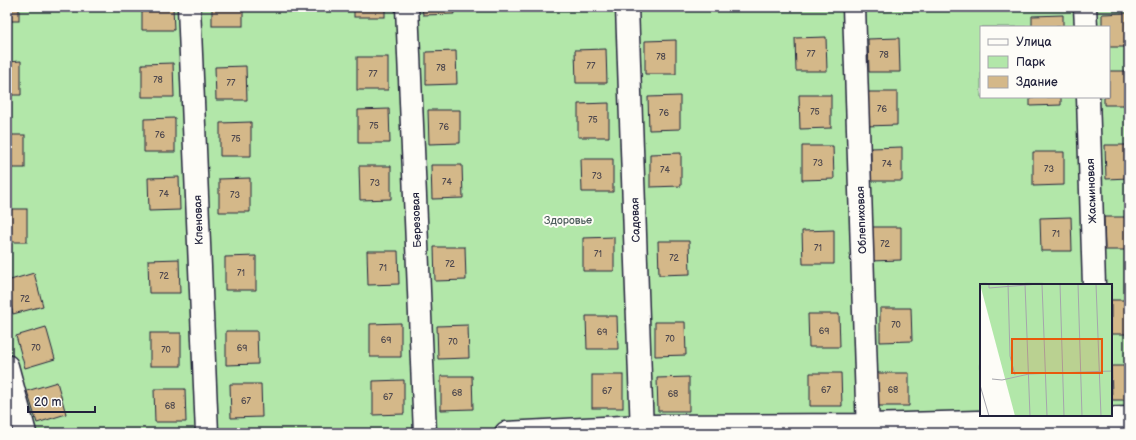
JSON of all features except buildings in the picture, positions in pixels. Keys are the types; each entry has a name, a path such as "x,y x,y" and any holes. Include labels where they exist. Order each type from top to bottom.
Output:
{"street":[{"name":"Кленовая","path":"189,7 207,433"},
{"name":"Березовая","path":"406,7 425,433"},
{"name":"Садовая","path":"627,7 642,430"},
{"name":"Облепиховая","path":"854,7 868,429"},
{"path":"1085,7 1086,26"},
{"name":"Жасминовая","path":"1088,98 1094,284"},
{"path":"7,366 25,433"},
{"path":"506,433 642,430 868,429 1098,422 1129,418"}],"green space":[{"name":"Здоровье","path":"7,7 1129,7 1129,433 7,433"}]}
